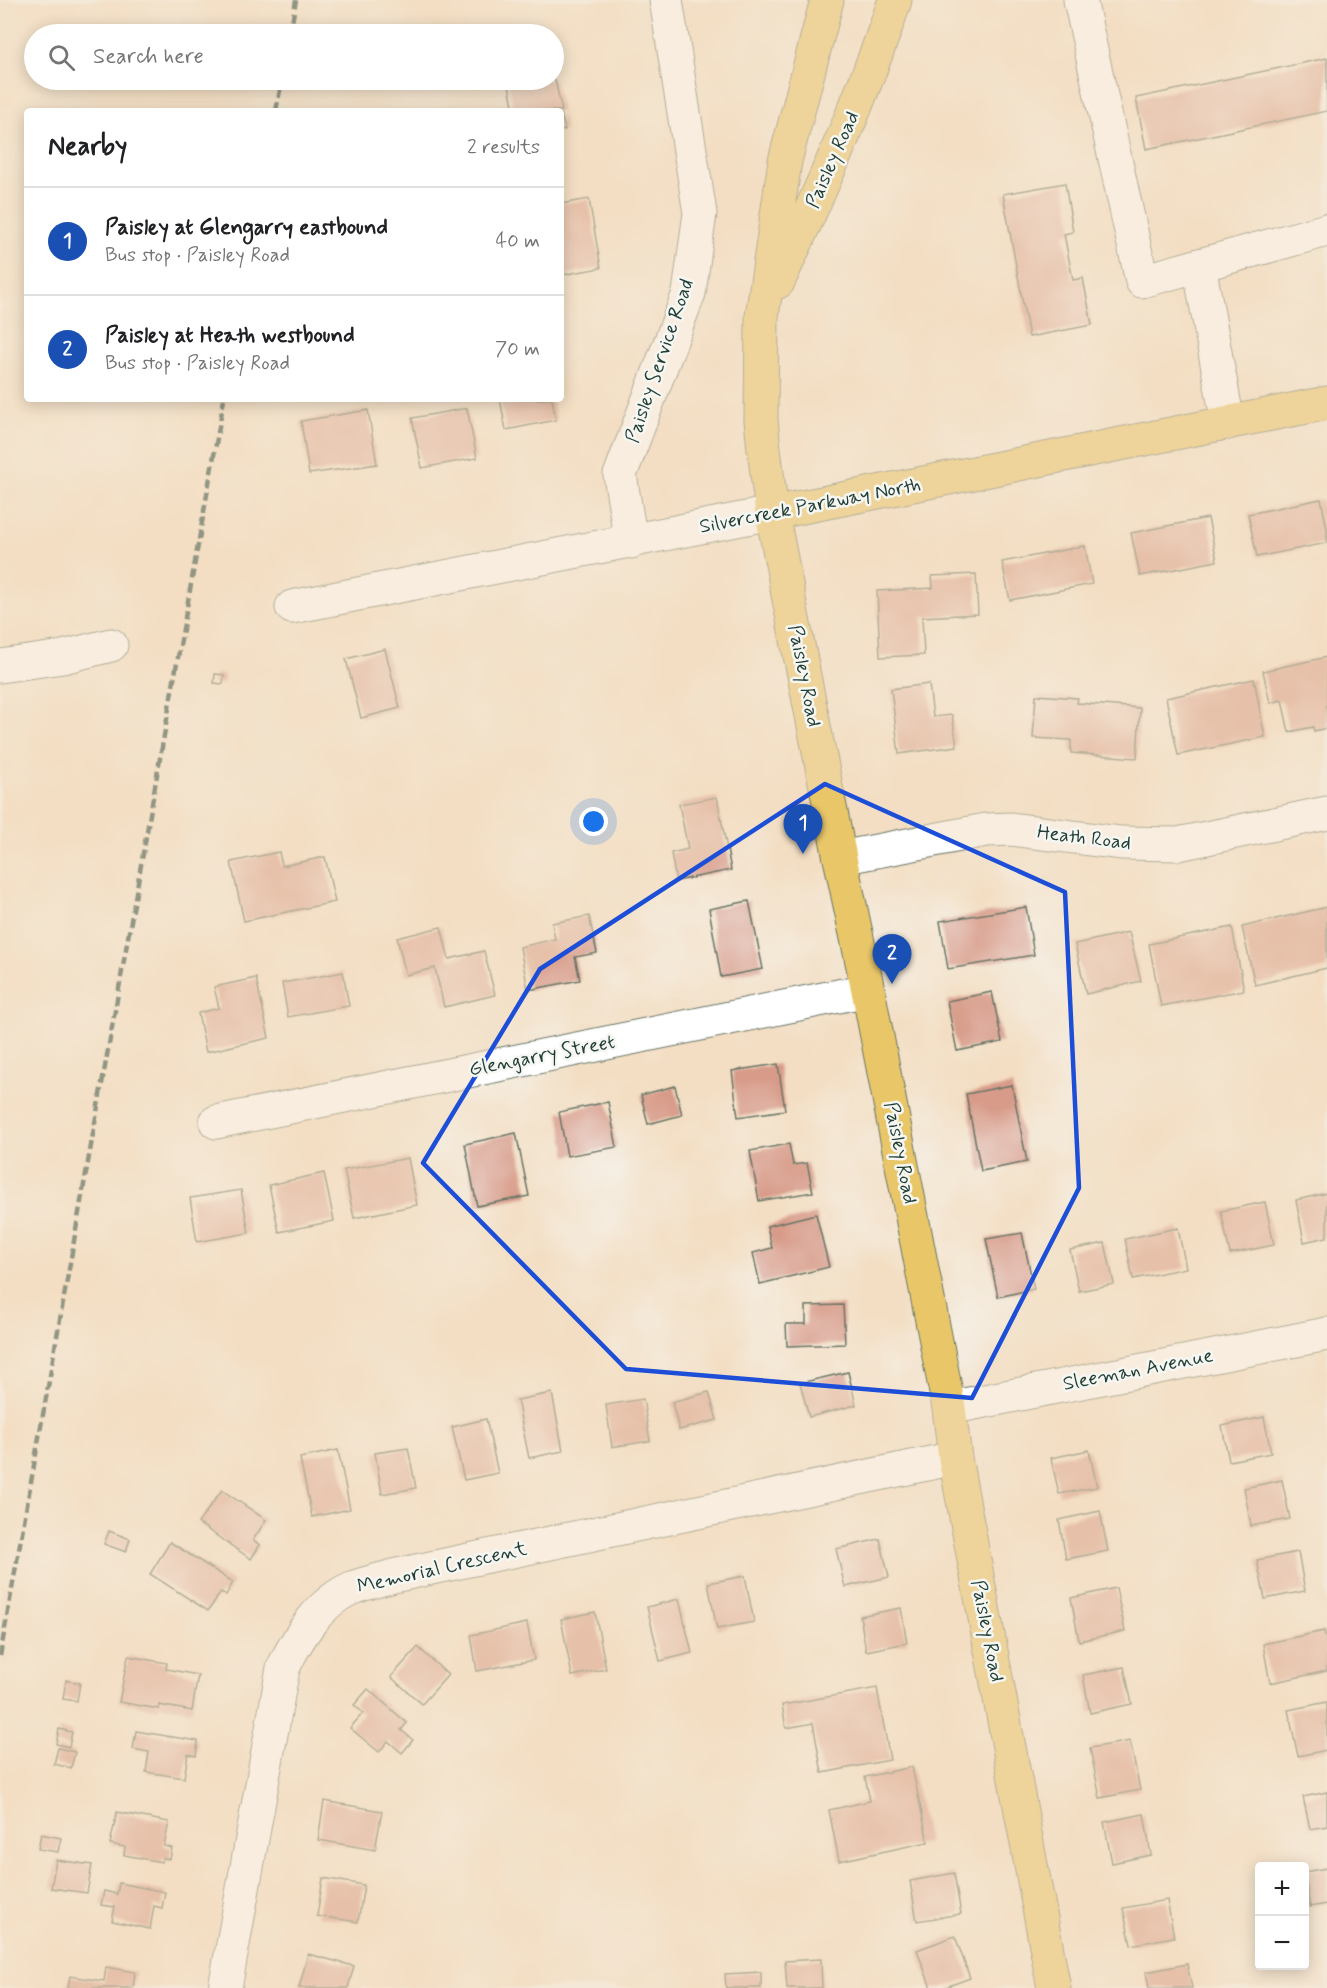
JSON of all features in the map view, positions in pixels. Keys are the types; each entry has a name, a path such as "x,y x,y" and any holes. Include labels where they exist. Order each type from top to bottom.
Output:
{"main road":[{"name":"Paisley Road","path":"827,0 785,161 762,316 761,420 772,513 950,1408 955,1458 1054,1988"},
{"name":"Paisley Road","path":"762,316 835,159 875,61 895,0"},
{"name":"Silvercreek Parkway North","path":"772,513 1327,403"}],"street":[{"name":"Paisley Service Road","path":"631,542 620,474 688,293 700,213 666,0"},
{"path":"1080,0 1142,281 1327,230"},
{"path":"1199,265 1228,423"},
{"name":"Silvercreek Parkway North","path":"292,607 772,513"},
{"path":"0,666 63,657 111,645"},
{"name":"Heath Road","path":"840,858 986,830 1011,829 1121,843 1178,844 1327,813"},
{"name":"Glengarry Street","path":"216,1122 868,990"},
{"name":"Sleeman Avenue","path":"950,1408 1327,1334"},
{"name":"Memorial Crescent","path":"225,1988 283,1668 295,1643 312,1620 330,1603 351,1589 393,1576 955,1458"}],"highlighted area":[{"path":"825,784 1065,892 1079,1188 972,1398 626,1369 423,1163 540,969"}],"building":[{"path":"1327,58 1327,111 1146,149 1136,98"},
{"path":"510,90 557,90 561,108 513,108"},
{"path":"1065,183 1073,232 1064,234 1073,280 1083,278 1092,325 1029,337 1003,194"},
{"path":"589,199 601,268 564,274 564,203"},
{"path":"501,402 553,402 556,420 506,430"},
{"path":"467,408 477,458 422,468 412,418"},
{"path":"368,410 377,464 309,474 301,421"},
{"path":"1321,499 1327,529 1327,543 1257,557 1248,514"},
{"path":"1208,518 1217,561 1140,576 1131,533"},
{"path":"1085,546 1092,584 1010,600 1002,562"},
{"path":"976,574 978,614 922,617 924,655 880,657 877,591 933,588 932,576"},
{"path":"385,649 400,708 361,718 346,659"},
{"path":"1327,657 1327,728 1314,731 1313,727 1289,732 1282,700 1270,703 1263,671"},
{"path":"215,674 224,675 223,684 214,683"},
{"path":"1254,679 1265,737 1178,755 1166,698"},
{"path":"929,684 933,717 952,715 957,746 899,754 891,689"},
{"path":"1036,695 1078,698 1077,703 1140,708 1137,758 1071,753 1071,740 1033,738"},
{"path":"717,797 731,870 676,881 671,853 688,849 679,804"},
{"path":"279,852 282,866 325,857 335,902 244,921 231,862"},
{"path":"749,901 763,969 721,977 709,909"},
{"path":"1026,907 1034,955 948,969 940,921"},
{"path":"1327,907 1327,968 1255,985 1242,927"},
{"path":"589,916 597,953 575,957 580,980 528,990 520,947 555,939 552,923"},
{"path":"441,927 449,959 484,951 495,995 444,1007 435,968 406,975 397,938"},
{"path":"1232,927 1244,990 1161,1006 1149,944"},
{"path":"1129,932 1141,981 1086,994 1075,944"},
{"path":"343,972 349,1006 288,1017 282,983"},
{"path":"256,978 269,1038 206,1052 198,1013 219,1008 214,987"},
{"path":"992,992 1002,1042 957,1051 947,1001"},
{"path":"778,1064 785,1110 738,1117 732,1071"},
{"path":"1012,1085 1027,1162 981,1171 966,1094"},
{"path":"675,1086 682,1115 648,1124 641,1095"},
{"path":"608,1102 617,1147 567,1156 559,1112"},
{"path":"516,1133 529,1196 477,1206 465,1144"},
{"path":"789,1144 793,1165 807,1163 813,1192 759,1201 750,1151"},
{"path":"408,1158 417,1205 354,1218 344,1170"},
{"path":"324,1173 334,1221 279,1232 269,1185"},
{"path":"241,1190 249,1233 197,1242 190,1198"},
{"path":"1327,1193 1327,1237 1304,1242 1296,1200"},
{"path":"1265,1202 1274,1245 1230,1254 1221,1211"},
{"path":"816,1214 829,1267 760,1284 753,1253 772,1248 767,1226"},
{"path":"1178,1228 1186,1268 1133,1279 1125,1239"},
{"path":"1022,1233 1034,1289 998,1297 986,1239"},
{"path":"1105,1243 1114,1284 1079,1291 1070,1250"},
{"path":"843,1305 845,1344 787,1346 786,1324 806,1324 806,1306"},
{"path":"848,1372 856,1405 809,1417 800,1383"},
{"path":"709,1392 717,1420 679,1430 672,1402"},
{"path":"552,1393 563,1451 529,1458 517,1400"},
{"path":"643,1399 650,1441 612,1447 606,1405"},
{"path":"1264,1417 1271,1453 1229,1461 1222,1426"},
{"path":"486,1419 498,1473 464,1480 452,1427"},
{"path":"408,1448 416,1488 382,1494 375,1453"},
{"path":"338,1450 350,1509 312,1517 300,1458"},
{"path":"1089,1450 1097,1487 1059,1494 1051,1458"},
{"path":"1282,1480 1290,1519 1251,1526 1244,1488"},
{"path":"222,1490 266,1520 253,1540 260,1545 251,1559 198,1523"},
{"path":"1100,1511 1108,1551 1066,1559 1059,1520"},
{"path":"109,1531 130,1539 126,1552 104,1544"},
{"path":"880,1539 889,1577 845,1587 836,1549"},
{"path":"170,1542 233,1582 226,1595 221,1592 208,1611 150,1574"},
{"path":"1298,1552 1305,1591 1265,1599 1257,1560"},
{"path":"745,1576 754,1622 717,1629 708,1583"},
{"path":"1116,1588 1125,1631 1079,1641 1071,1598"},
{"path":"679,1599 692,1653 660,1661 647,1607"},
{"path":"901,1608 907,1643 866,1651 860,1616"},
{"path":"595,1612 606,1669 572,1676 561,1619"},
{"path":"527,1623 534,1660 477,1671 471,1635"},
{"path":"1324,1631 1327,1644 1327,1671 1270,1683 1263,1644"},
{"path":"418,1647 448,1675 422,1704 391,1677"},
{"path":"128,1656 167,1663 166,1669 198,1675 192,1711 159,1705 159,1709 119,1702"},
{"path":"1124,1667 1132,1704 1090,1713 1083,1675"},
{"path":"66,1680 80,1683 77,1701 63,1699"},
{"path":"877,1688 890,1760 822,1773 813,1723 786,1728 782,1705"},
{"path":"368,1689 407,1723 401,1730 413,1740 402,1753 388,1741 379,1752 350,1728 363,1713 354,1705"},
{"path":"1327,1702 1327,1750 1298,1756 1288,1710"},
{"path":"59,1729 72,1732 69,1747 56,1744"},
{"path":"136,1731 198,1741 196,1756 188,1754 184,1778 146,1772 149,1752 133,1749"},
{"path":"1130,1741 1140,1790 1100,1798 1090,1748"},
{"path":"58,1748 75,1752 71,1768 54,1764"},
{"path":"912,1767 928,1842 839,1861 829,1810 870,1801 865,1777"},
{"path":"1327,1792 1327,1826 1310,1829 1303,1797"},
{"path":"324,1801 382,1811 375,1850 318,1840"},
{"path":"117,1812 169,1822 164,1846 172,1848 170,1859 162,1858 162,1862 124,1855 125,1847 110,1844"},
{"path":"1144,1814 1151,1855 1112,1863 1104,1822"},
{"path":"41,1834 61,1838 58,1852 38,1849"},
{"path":"56,1860 92,1865 87,1893 51,1888"},
{"path":"1327,1868 1327,1904 1310,1907 1309,1871"},
{"path":"954,1873 961,1914 917,1921 910,1881"},
{"path":"323,1878 364,1885 358,1922 317,1916"},
{"path":"119,1883 165,1892 162,1908 154,1906 150,1929 112,1921 115,1907 101,1905 104,1891 117,1894"},
{"path":"1167,1900 1174,1937 1131,1945 1123,1908"},
{"path":"955,1936 970,1978 943,1988 931,1988 917,1950"},
{"path":"308,1954 354,1966 348,1988 299,1988"},
{"path":"821,1959 822,1988 787,1988 785,1961"},
{"path":"1187,1964 1192,1988 1149,1988 1146,1972"},
{"path":"106,1967 135,1972 133,1988 68,1988 70,1976 104,1981"},
{"path":"761,1972 761,1988 726,1988 725,1974"}],"railway":[{"path":"292,24 296,0"},
{"path":"277,108 280,90"},
{"path":"0,1656 223,402"}],"place":[{"name":"Paisley at Glengarry eastbound","path":"803,854"},
{"name":"Paisley at Heath westbound","path":"892,984"}]}
